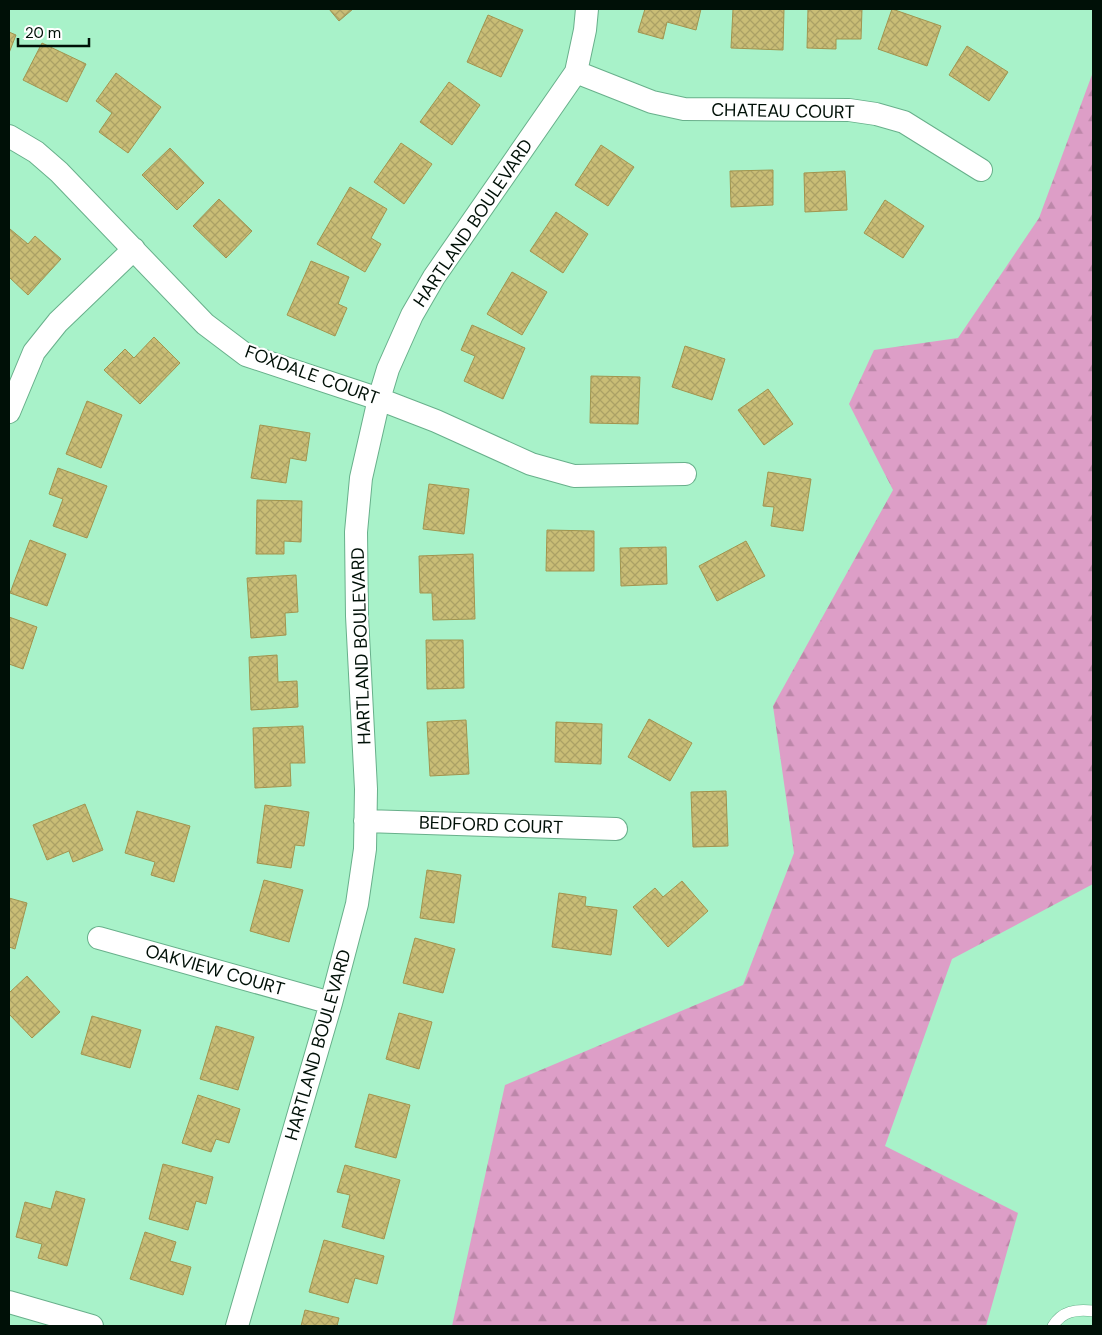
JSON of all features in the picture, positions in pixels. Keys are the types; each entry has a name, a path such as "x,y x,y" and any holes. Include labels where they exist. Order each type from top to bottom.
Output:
{"street":[{"name":"HARTLAND BOULEVARD","path":"238,1326 331,1003 357,904 365,849 366,789 357,616 356,532 361,478 379,398 388,369 412,316 434,276 576,72 585,30 586,9"},
{"name":"CHATEAU COURT","path":"576,72 652,102 684,109 849,110 876,114 904,122 981,170"},
{"name":"FOXDALE COURT","path":"9,136 36,152 59,172 205,324 246,355 379,398 436,421 531,464 574,476 685,474"},
{"path":"9,412 34,352 58,322 134,249"},
{"name":"BEDFORD COURT","path":"365,821 616,829"},
{"name":"OAKVIEW COURT","path":"99,938 331,1003"},
{"path":"9,1302 92,1326"}],"lane":[{"path":"1053,1326 1058,1318 1077,1309 1093,1311"}],"green space":[{"path":"1093,72 1093,884 952,959 885,1146 1018,1213 986,1326 452,1326 505,1085 743,985 794,853 773,706 893,490 849,404 874,350 958,338 1039,218"}],"building":[{"path":"329,9 353,9 339,21"},
{"path":"645,9 701,9 696,30 667,22 663,39 638,32"},
{"path":"733,9 784,9 783,50 731,48"},
{"path":"808,9 862,9 861,39 836,39 836,49 807,48"},
{"path":"892,9 941,26 927,66 878,49"},
{"path":"488,15 523,30 501,77 467,62"},
{"path":"9,32 16,35 9,53"},
{"path":"42,43 86,64 67,102 23,80"},
{"path":"967,46 1008,72 989,101 949,75"},
{"path":"116,73 161,107 128,153 99,132 112,113 96,101"},
{"path":"449,82 480,105 452,145 420,122"},
{"path":"401,143 432,164 404,204 374,182"},
{"path":"601,145 634,167 608,206 575,185"},
{"path":"170,148 204,183 177,210 142,175"},
{"path":"773,170 773,205 731,207 730,171"},
{"path":"845,171 847,210 805,212 804,173"},
{"path":"350,187 387,209 371,238 381,244 365,272 317,244"},
{"path":"219,199 252,231 226,258 193,226"},
{"path":"885,200 924,226 903,258 864,233"},
{"path":"556,212 588,234 563,273 530,251"},
{"path":"10,229 28,244 35,236 61,259 28,295 9,277"},
{"path":"311,261 349,277 338,304 347,308 335,336 287,315"},
{"path":"512,272 547,292 522,335 487,314"},
{"path":"472,325 525,348 503,399 464,381 475,356 461,350"},
{"path":"154,337 180,363 140,404 104,370 125,349 134,358"},
{"path":"685,346 725,359 712,400 672,387"},
{"path":"591,376 640,377 638,424 590,423"},
{"path":"768,389 793,424 764,445 738,410"},
{"path":"87,401 122,415 101,468 66,454"},
{"path":"260,425 310,433 306,461 290,458 286,483 251,478"},
{"path":"58,468 107,486 87,538 53,526 63,499 49,494"},
{"path":"768,472 811,479 803,531 771,526 774,507 763,506"},
{"path":"429,484 469,489 464,534 423,529"},
{"path":"257,500 302,501 301,542 284,541 284,554 256,554"},
{"path":"547,530 594,531 594,571 546,571"},
{"path":"30,540 66,554 47,606 10,593"},
{"path":"746,541 765,576 717,601 699,566"},
{"path":"666,547 667,584 621,586 620,548"},
{"path":"473,554 475,619 433,620 432,593 420,593 419,556"},
{"path":"296,575 298,612 285,613 286,635 251,638 247,578"},
{"path":"9,617 37,627 23,669 9,664"},
{"path":"426,640 463,640 464,688 427,689"},
{"path":"277,655 278,682 297,681 298,707 251,710 249,657"},
{"path":"649,719 692,743 670,781 628,757"},
{"path":"466,720 469,774 430,776 427,722"},
{"path":"556,722 602,724 601,764 555,762"},
{"path":"303,726 305,763 290,763 291,786 255,788 253,728"},
{"path":"726,791 728,846 693,847 691,792"},
{"path":"85,804 103,850 73,862 69,851 47,860 33,825"},
{"path":"265,805 309,812 304,846 295,845 291,868 257,863"},
{"path":"137,811 190,826 174,882 151,875 155,862 125,853"},
{"path":"427,870 461,875 454,923 420,918"},
{"path":"264,880 303,890 289,942 250,931"},
{"path":"682,881 708,911 668,947 633,907 655,888 663,897"},
{"path":"559,893 586,897 585,906 617,910 611,955 552,947"},
{"path":"9,898 27,903 15,949 9,947"},
{"path":"415,938 455,949 443,993 403,983"},
{"path":"27,976 60,1012 32,1038 9,1014 9,993"},
{"path":"399,1013 432,1022 419,1069 386,1059"},
{"path":"92,1016 141,1030 130,1068 81,1054"},
{"path":"216,1026 254,1037 238,1090 200,1079"},
{"path":"369,1094 410,1105 396,1158 355,1147"},
{"path":"198,1095 240,1109 229,1143 216,1139 211,1152 182,1143"},
{"path":"163,1164 213,1177 206,1204 196,1201 188,1230 149,1219"},
{"path":"345,1165 400,1180 384,1239 342,1227 350,1195 337,1192"},
{"path":"56,1191 85,1199 67,1266 38,1258 42,1244 16,1237 25,1202 51,1209"},
{"path":"145,1232 176,1242 170,1261 191,1267 183,1295 130,1279"},
{"path":"324,1240 384,1256 377,1284 355,1278 348,1303 309,1292"},
{"path":"305,1310 339,1318 337,1326 301,1326"}]}
